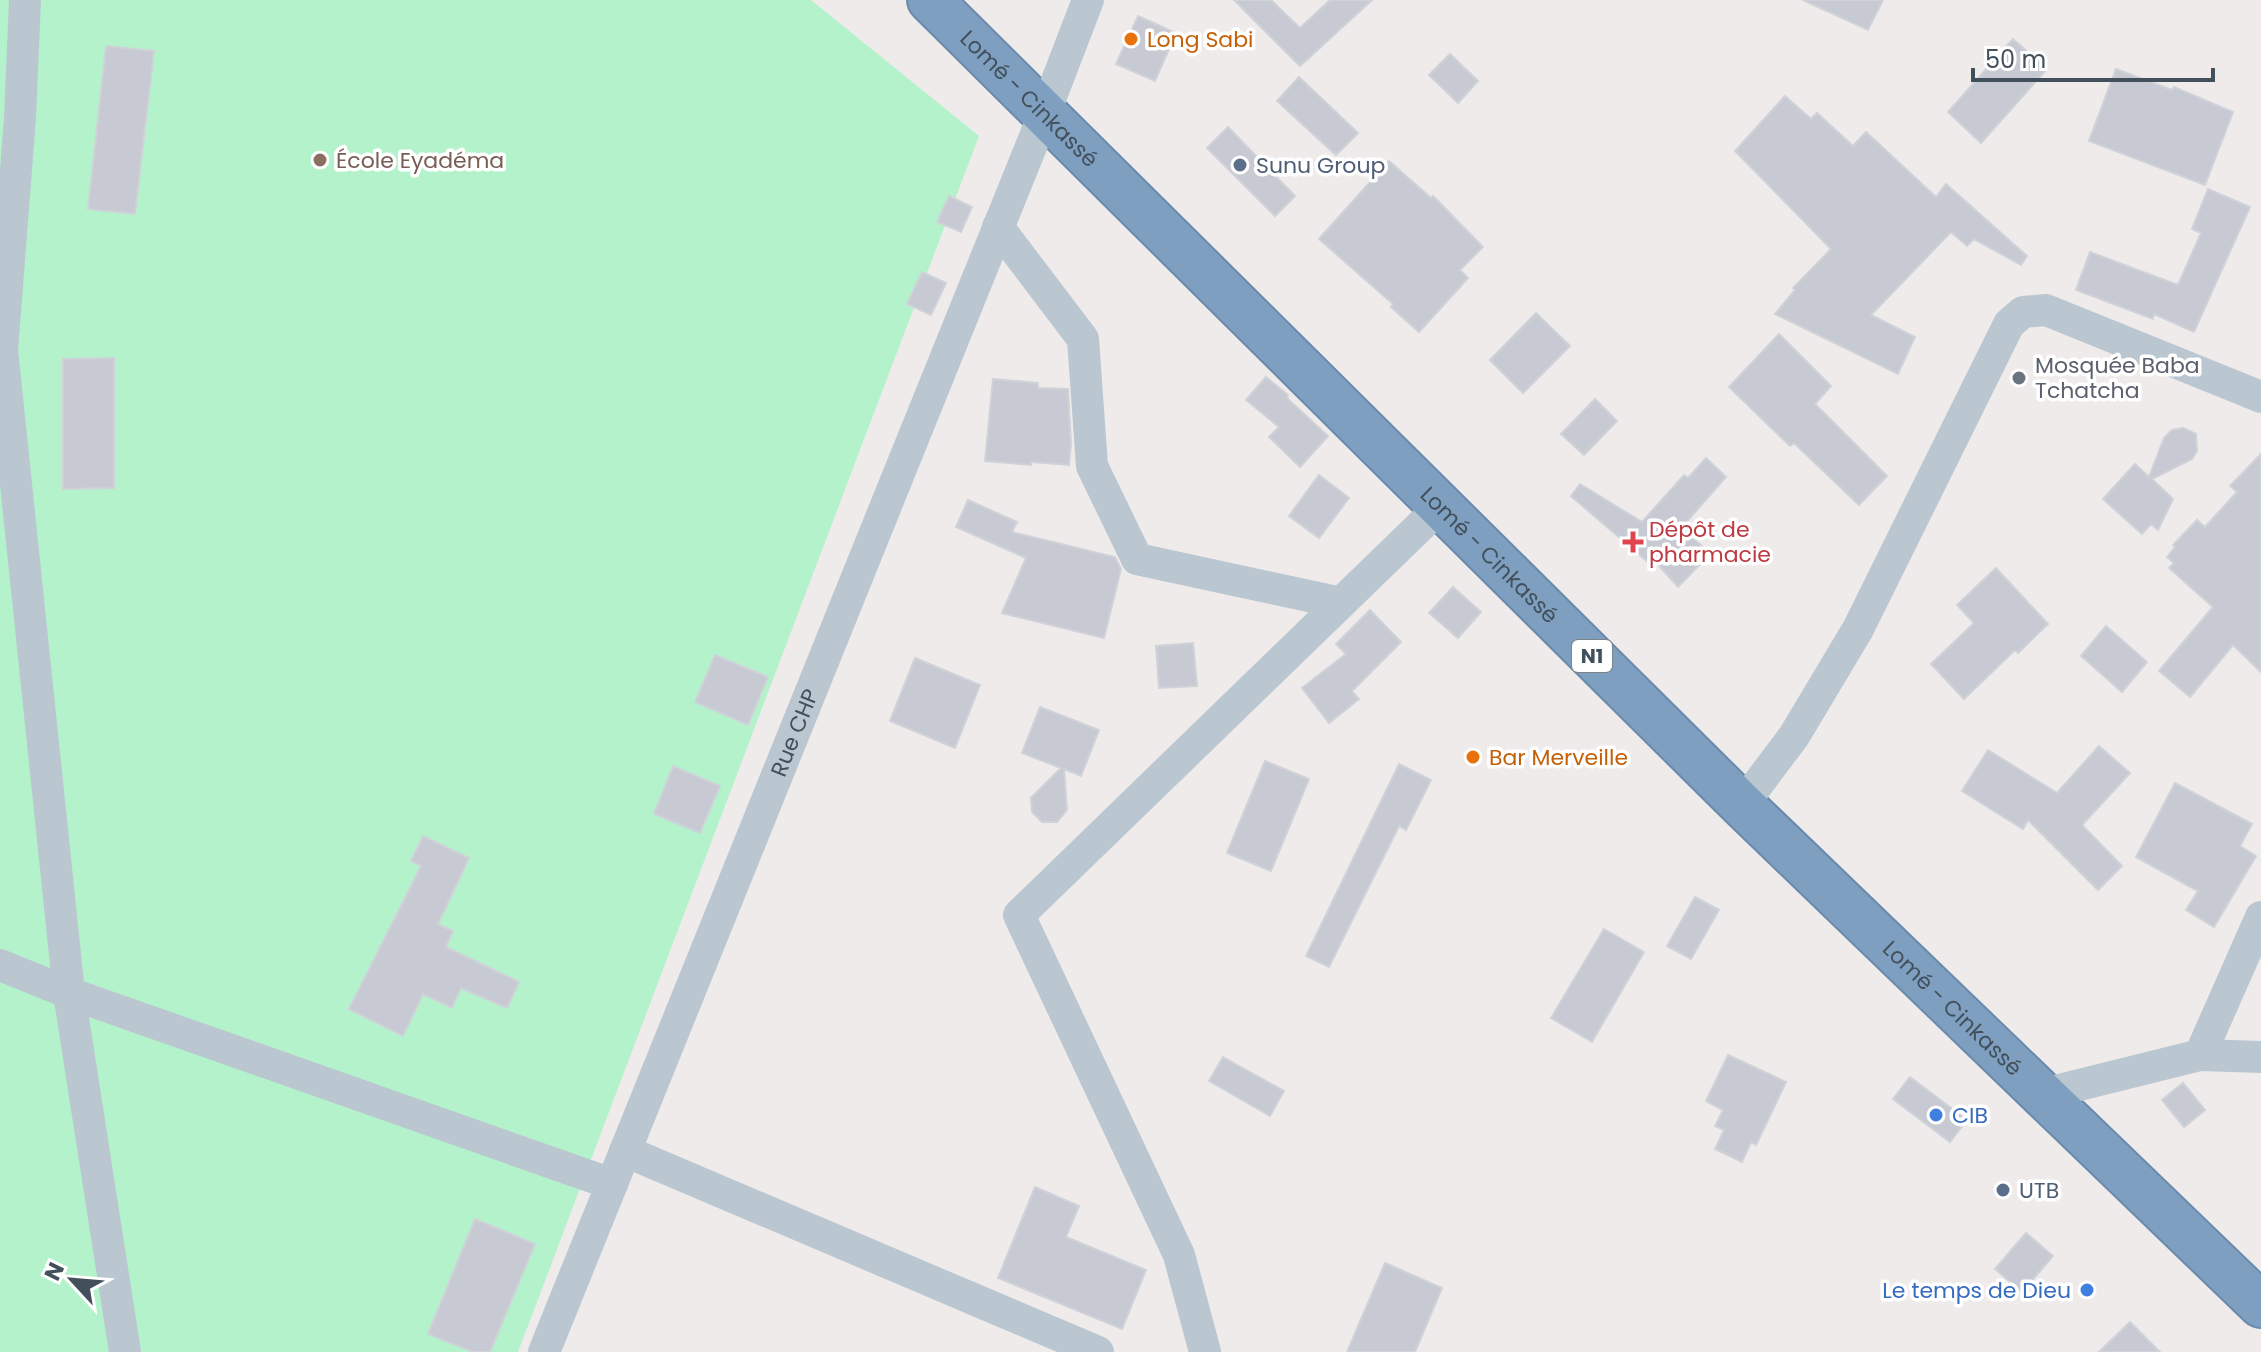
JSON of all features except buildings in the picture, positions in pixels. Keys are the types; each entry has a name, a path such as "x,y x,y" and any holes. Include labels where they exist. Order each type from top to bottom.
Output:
{"highway":[{"name":"Lomé - Cinkassé","path":"930,0 1742,805 2261,1305"}],"street":[{"path":"25,0 20,118 2,350 69,993 125,1352"},
{"name":"Rue CHP","path":"544,1352 1088,0"},
{"path":"998,227 1083,339 1092,466 1137,559 1341,603"},
{"path":"1742,805 1794,736 1858,629 2009,324 2023,312 2046,310 2261,397"},
{"path":"1205,1352 1179,1255 1019,915 1441,506"},
{"path":"2200,1055 2261,917"},
{"path":"0,965 69,993 612,1184"},
{"path":"2043,1094 2200,1055 2261,1057"},
{"path":"625,1151 1098,1352"}],"green space":[{"path":"0,0 811,0 979,136 518,1352 0,1352"}],"place":[{"name":"Long Sabi","path":"1131,39"},
{"name":"École Eyadéma","path":"320,160"},
{"name":"Sunu Group","path":"1240,165"},
{"name":"Mosquée Baba Tchatcha","path":"2019,378"},
{"name":"Dépôt de pharmacie","path":"1633,542"},
{"name":"Bar Merveille","path":"1473,757"},
{"name":"CIB","path":"1936,1115"},
{"name":"UTB","path":"2003,1190"},
{"name":"Le temps de Dieu","path":"2087,1290"}]}
